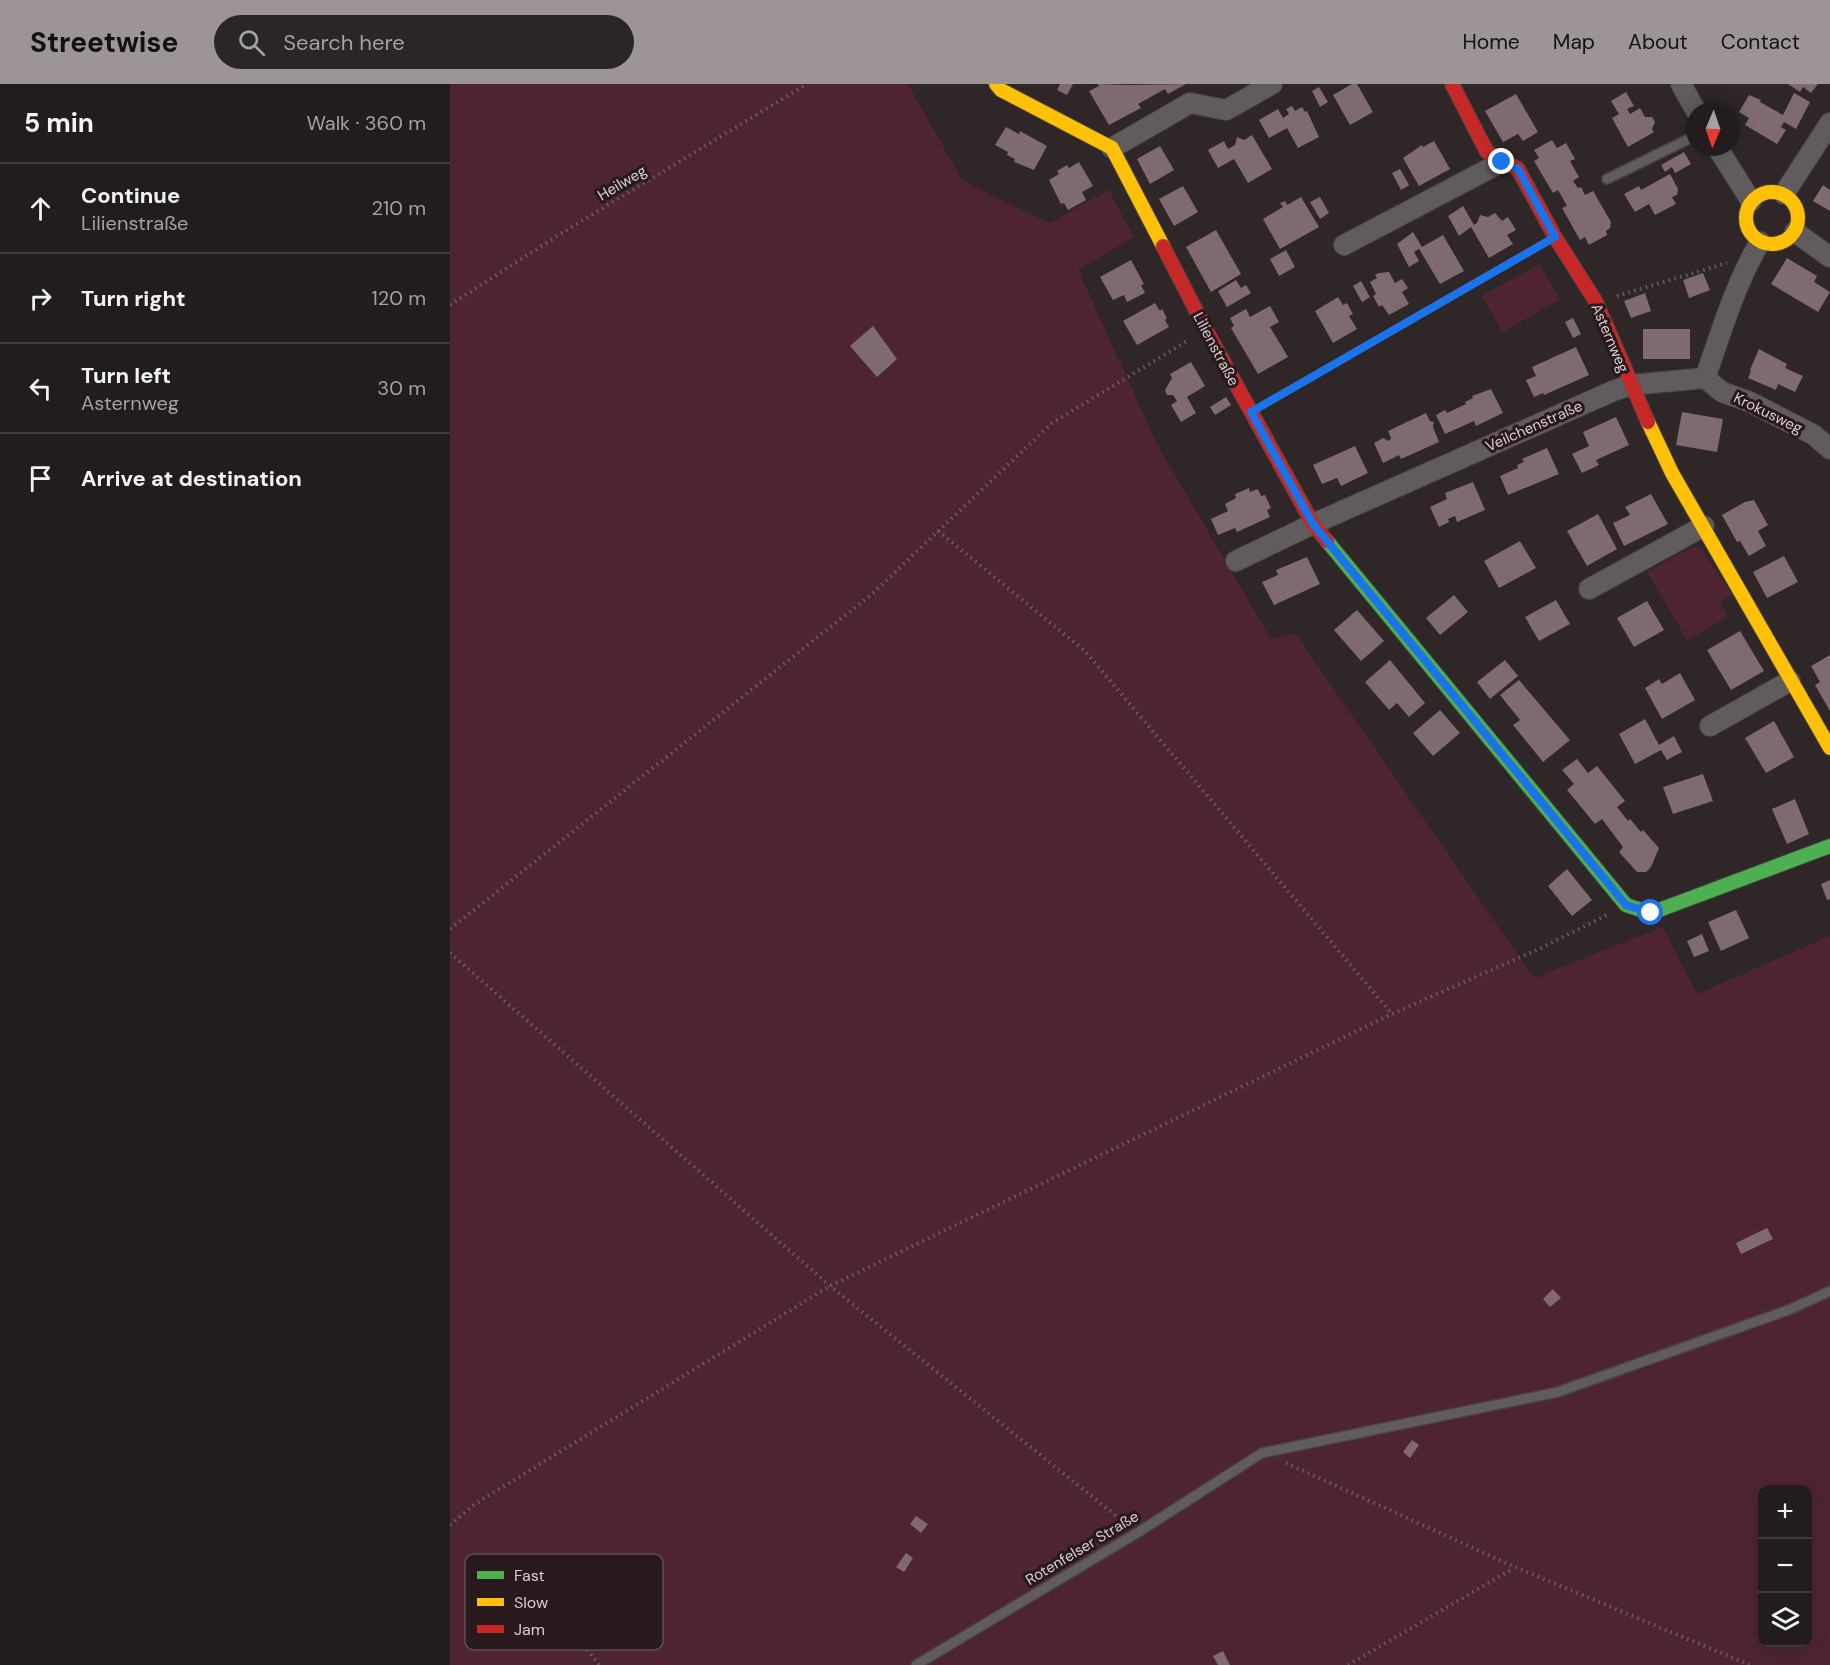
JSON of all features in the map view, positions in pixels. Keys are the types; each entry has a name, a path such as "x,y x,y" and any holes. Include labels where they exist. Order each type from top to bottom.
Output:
{"street":[{"path":"996,84 1001,90 1112,148 1190,103 1226,110 1272,84"},
{"name":"Asternweg","path":"1452,84 1487,152 1518,169 1555,237 1596,302 1672,473 1830,748"},
{"path":"1681,84 1691,102"},
{"path":"1784,194 1830,123"},
{"name":"Lilienstraße","path":"1112,148 1206,330 1313,524 1626,905"},
{"path":"1723,156 1751,201"},
{"path":"1344,245 1502,162"},
{"path":"1705,378 1728,313 1756,249 1748,231 1745,215 1751,201 1761,194 1773,191 1784,194 1793,201 1798,211 1799,222 1795,232 1785,242 1756,249"},
{"path":"1795,232 1830,257"},
{"name":"Veilchenstraße","path":"1236,561 1313,524 1602,396 1631,385 1705,378"},
{"name":"Krokusweg","path":"1705,378 1722,392 1750,402 1814,435 1830,449"},
{"path":"1589,590 1704,526"},
{"path":"1710,726 1790,681"},
{"path":"1626,905 1651,913 1830,846"}],"lane":[{"path":"1607,179 1686,140"},
{"path":"1262,1453 1558,1392 1791,1309 1830,1292"},
{"name":"Rotenfelser Straße","path":"916,1665 1137,1533 1262,1453"}],"path":[{"name":"Heilweg","path":"450,305 557,236 807,84"},
{"path":"1251,412 1555,237"},
{"path":"1596,302 1756,249"},
{"path":"450,929 872,594 1052,423 1206,330"},
{"path":"938,531 1085,651 1392,1014"},
{"path":"450,1525 475,1504 830,1286 1392,1014 1541,948 1626,905"},
{"path":"450,953 830,1286 1137,1533"},
{"path":"1262,1453 1515,1567 1750,1665"},
{"path":"1348,1665 1515,1567"},
{"path":"587,1650 599,1665"}],"shaded area":[{"path":"450,84 908,84 962,180 1049,223 1109,190 1134,237 1078,270 1158,446 1271,639 1295,633 1534,978 1663,927 1697,994 1830,936 1830,1665 450,1665"},
{"path":"1540,264 1560,300 1502,332 1482,295"},
{"path":"1691,547 1701,548 1732,595 1720,602 1728,617 1687,640 1647,572"}],"building":[{"path":"1060,84 1073,84 1067,95 1057,90"},
{"path":"1098,84 1186,84 1168,94 1165,89 1138,104 1141,108 1109,125 1089,91 1099,86"},
{"path":"1352,84 1357,84 1373,112 1350,125 1333,95"},
{"path":"1788,84 1818,84 1811,93 1803,87 1800,92"},
{"path":"1319,87 1328,102 1320,107 1312,91"},
{"path":"1626,92 1634,106 1627,109 1630,114 1640,108 1645,117 1652,117 1655,122 1652,129 1654,132 1628,147 1612,118 1619,114 1611,101"},
{"path":"1794,93 1810,102 1796,129 1784,122 1781,127 1786,130 1777,144 1745,125 1749,118 1740,110 1749,95 1783,115"},
{"path":"1516,94 1538,132 1523,141 1518,134 1503,142 1485,111"},
{"path":"1292,106 1295,111 1302,107 1305,112 1307,111 1319,137 1298,148 1287,128 1269,138 1259,120 1278,109 1283,118 1289,114 1286,109"},
{"path":"1006,127 1019,134 1020,131 1047,146 1034,170 1014,162 1015,159 1007,155 1008,152 995,145"},
{"path":"1252,135 1272,169 1248,183 1234,159 1218,168 1208,150 1224,141 1228,149 1235,145 1237,137 1244,140"},
{"path":"1552,140 1557,148 1566,143 1575,159 1570,161 1579,177 1573,181 1578,188 1581,187 1585,195 1593,191 1611,222 1610,228 1606,231 1607,235 1589,245 1585,237 1580,240 1562,208 1567,206 1558,190 1553,193 1534,161 1539,158 1534,150"},
{"path":"1434,141 1450,169 1419,186 1403,158 1422,145 1423,147"},
{"path":"1160,146 1174,170 1150,184 1137,159"},
{"path":"1684,152 1691,164 1675,173 1672,167 1665,172 1661,165"},
{"path":"1079,162 1093,186 1082,192 1086,200 1068,210 1064,203 1061,204 1049,180 1067,165 1069,168"},
{"path":"1400,169 1409,185 1401,190 1392,173"},
{"path":"1670,174 1678,189 1677,195 1672,197 1676,204 1655,215 1649,204 1635,212 1624,194 1639,186 1641,190"},
{"path":"1823,185 1830,190 1830,211 1813,201"},
{"path":"1183,186 1198,212 1174,226 1159,199"},
{"path":"1301,197 1319,227 1280,249 1263,219 1283,207 1280,203 1285,201 1287,205"},
{"path":"1320,197 1329,213 1320,219 1310,202"},
{"path":"1463,206 1474,225 1480,215 1488,217 1495,213 1502,221 1508,217 1516,230 1507,235 1513,244 1489,258 1471,227 1459,236 1448,216"},
{"path":"1216,230 1241,274 1211,292 1186,247"},
{"path":"1413,232 1422,247 1443,235 1464,271 1440,284 1419,249 1414,252 1419,261 1409,267 1397,244"},
{"path":"1286,250 1295,267 1279,276 1270,259"},
{"path":"1787,258 1817,276 1814,282 1830,292 1818,312 1771,284"},
{"path":"1131,260 1144,284 1141,285 1145,293 1127,302 1124,295 1113,300 1100,277"},
{"path":"1389,272 1395,283 1402,279 1408,288 1402,292 1409,304 1389,315 1382,305 1379,307 1373,296 1376,294 1370,282 1377,278 1375,275"},
{"path":"1703,273 1710,290 1689,298 1683,280"},
{"path":"1236,280 1241,288 1246,285 1251,293 1227,307 1218,291"},
{"path":"1361,281 1370,297 1362,302 1353,286"},
{"path":"1645,293 1651,311 1631,318 1624,301"},
{"path":"1338,297 1343,305 1347,303 1353,314 1349,316 1357,329 1333,343 1315,311"},
{"path":"1155,303 1160,311 1162,309 1169,327 1137,345 1123,321"},
{"path":"1270,306 1279,322 1270,327 1288,357 1258,374 1231,328 1234,326 1230,318 1246,309 1250,317"},
{"path":"1573,318 1581,334 1573,338 1565,322"},
{"path":"873,326 897,359 877,377 850,346"},
{"path":"1643,329 1690,329 1690,359 1643,359"},
{"path":"1576,347 1589,375 1544,395 1543,393 1534,397 1526,380 1536,376 1532,367"},
{"path":"1759,349 1787,364 1785,368 1803,376 1795,392 1778,384 1776,390 1748,378"},
{"path":"1191,362 1205,386 1187,397 1196,413 1181,422 1171,405 1177,401 1173,395 1167,395 1165,390 1172,378 1170,374"},
{"path":"1491,389 1503,413 1476,426 1474,421 1445,434 1436,415 1445,410 1447,413 1466,404 1465,402 1473,398 1472,396"},
{"path":"1226,397 1231,405 1215,415 1210,407"},
{"path":"1682,412 1723,419 1717,452 1676,445"},
{"path":"1426,413 1430,421 1434,422 1433,427 1439,442 1401,459 1399,455 1383,463 1374,443 1383,438 1389,441 1391,438 1388,431"},
{"path":"1616,417 1629,445 1596,460 1599,465 1582,473 1572,454 1589,446 1583,432"},
{"path":"1355,446 1368,473 1341,486 1337,478 1322,484 1313,465"},
{"path":"1547,448 1559,474 1508,495 1500,476 1518,468 1517,465 1524,462 1522,459"},
{"path":"1473,482 1485,510 1457,522 1455,516 1439,527 1430,507 1447,499 1445,493"},
{"path":"1249,488 1250,492 1258,489 1261,496 1265,495 1271,508 1267,510 1270,517 1237,532 1235,528 1218,535 1211,519 1228,511 1225,504 1236,498 1235,494"},
{"path":"1651,494 1668,524 1624,546 1613,523 1630,515 1625,507"},
{"path":"1754,500 1768,525 1758,531 1766,546 1749,556 1740,541 1737,542 1722,515 1745,502"},
{"path":"1598,514 1617,549 1587,566 1567,531"},
{"path":"1520,541 1536,568 1499,588 1484,561"},
{"path":"1784,556 1798,582 1767,598 1753,572"},
{"path":"1307,557 1320,584 1274,605 1262,582 1278,575 1276,570"},
{"path":"1454,595 1468,612 1440,635 1426,618"},
{"path":"1556,600 1570,624 1539,641 1525,617"},
{"path":"1647,601 1664,630 1634,647 1617,618"},
{"path":"1357,610 1384,641 1361,661 1334,630"},
{"path":"1740,631 1764,671 1731,690 1707,650"},
{"path":"1830,655 1830,711 1815,685 1820,682 1811,666"},
{"path":"1390,660 1425,703 1409,717 1397,703 1389,710 1365,682"},
{"path":"1505,660 1518,676 1490,699 1477,682"},
{"path":"1680,673 1695,700 1662,719 1645,688 1659,679 1662,684"},
{"path":"1519,680 1570,740 1543,762 1513,725 1520,720 1500,695"},
{"path":"1440,710 1460,733 1433,756 1413,733"},
{"path":"1645,719 1659,745 1674,736 1682,752 1667,760 1661,750 1635,764 1619,734"},
{"path":"1774,721 1794,757 1766,773 1745,738"},
{"path":"1577,759 1588,773 1597,766 1625,801 1617,807 1628,821 1630,819 1641,832 1643,830 1659,848 1651,867 1646,872 1637,872 1619,852 1623,847 1602,819 1595,824 1567,790 1574,784 1562,770"},
{"path":"1703,774 1713,801 1673,814 1663,787"},
{"path":"1795,799 1809,834 1787,844 1772,809"},
{"path":"1567,869 1592,900 1572,916 1548,886"},
{"path":"1830,880 1830,899 1827,900 1821,884"},
{"path":"1736,910 1749,938 1721,951 1708,922"},
{"path":"1702,934 1709,951 1694,957 1687,941"},
{"path":"1767,1228 1773,1239 1741,1254 1736,1243"},
{"path":"1553,1289 1561,1298 1550,1307 1543,1299"},
{"path":"1412,1440 1419,1445 1410,1458 1403,1452"},
{"path":"916,1516 928,1524 921,1533 910,1524"},
{"path":"906,1553 913,1558 904,1572 896,1567"},
{"path":"1223,1651 1230,1665 1218,1665 1213,1656"}],"traffic: fast":[{"path":"1327,541 1626,905 1651,913 1830,846"}],"traffic: slow":[{"path":"996,84 1001,90 1112,148 1163,246"},
{"path":"1767,192 1777,192 1791,199 1798,218 1791,237 1777,244 1767,244 1757,240 1750,233 1746,223 1746,213 1750,203 1757,196 1767,192"},
{"path":"1648,422 1672,473 1830,748"}],"traffic: jam":[{"path":"1452,84 1487,152 1518,169 1555,237 1596,302 1648,422"},
{"path":"1163,246 1206,330 1313,524 1327,541"}],"route":[{"path":"1502,162 1518,169 1555,237 1251,412 1313,524 1626,905 1651,913"}]}
